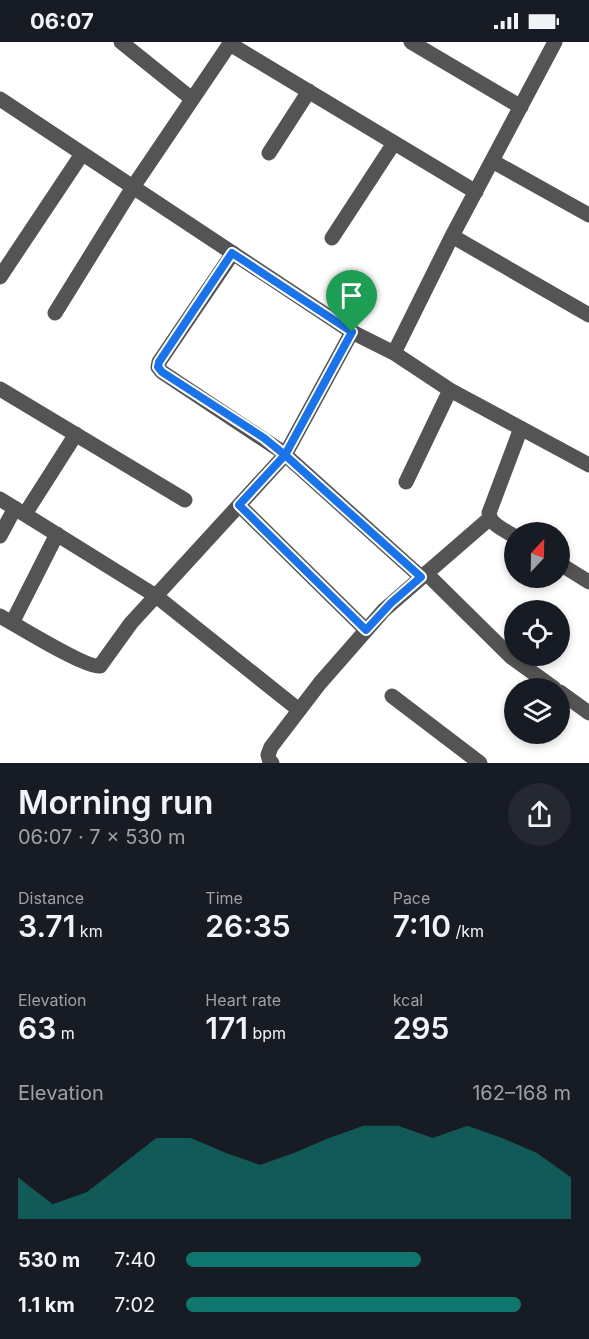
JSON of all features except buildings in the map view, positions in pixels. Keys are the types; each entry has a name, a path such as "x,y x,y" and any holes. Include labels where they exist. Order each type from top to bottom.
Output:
{"street":[{"path":"121,42 192,99"},
{"path":"411,42 521,107"},
{"path":"390,351 452,236 468,187 492,161 555,42"},
{"path":"55,313 133,187 231,43 468,187"},
{"path":"269,153 309,91"},
{"path":"0,99 352,332 390,351 450,390 589,465"},
{"path":"333,238 394,142"},
{"path":"0,277 82,154"},
{"path":"492,161 587,210"},
{"path":"452,236 589,315"},
{"path":"232,253 159,362 158,367 162,372 264,438 283,453 424,575 511,657 540,678"},
{"path":"57,534 6,620 73,657 92,666 100,666 150,593 239,505 283,453 352,332"},
{"path":"0,389 185,500"},
{"path":"406,482 450,390"},
{"path":"268,760 271,747 366,630 391,603 489,519 489,513 521,428"},
{"path":"0,536 76,434"},
{"path":"0,499 150,593 299,710"},
{"path":"239,505 366,630"},
{"path":"489,519 504,529"},
{"path":"570,570 589,582"},
{"path":"392,696 480,763"},
{"path":"570,699 589,713"}],"route":[{"path":"352,332 232,253 159,362 158,367 162,372 264,438 285,455 239,505 366,630 391,603 421,577 285,455 352,332"}]}
